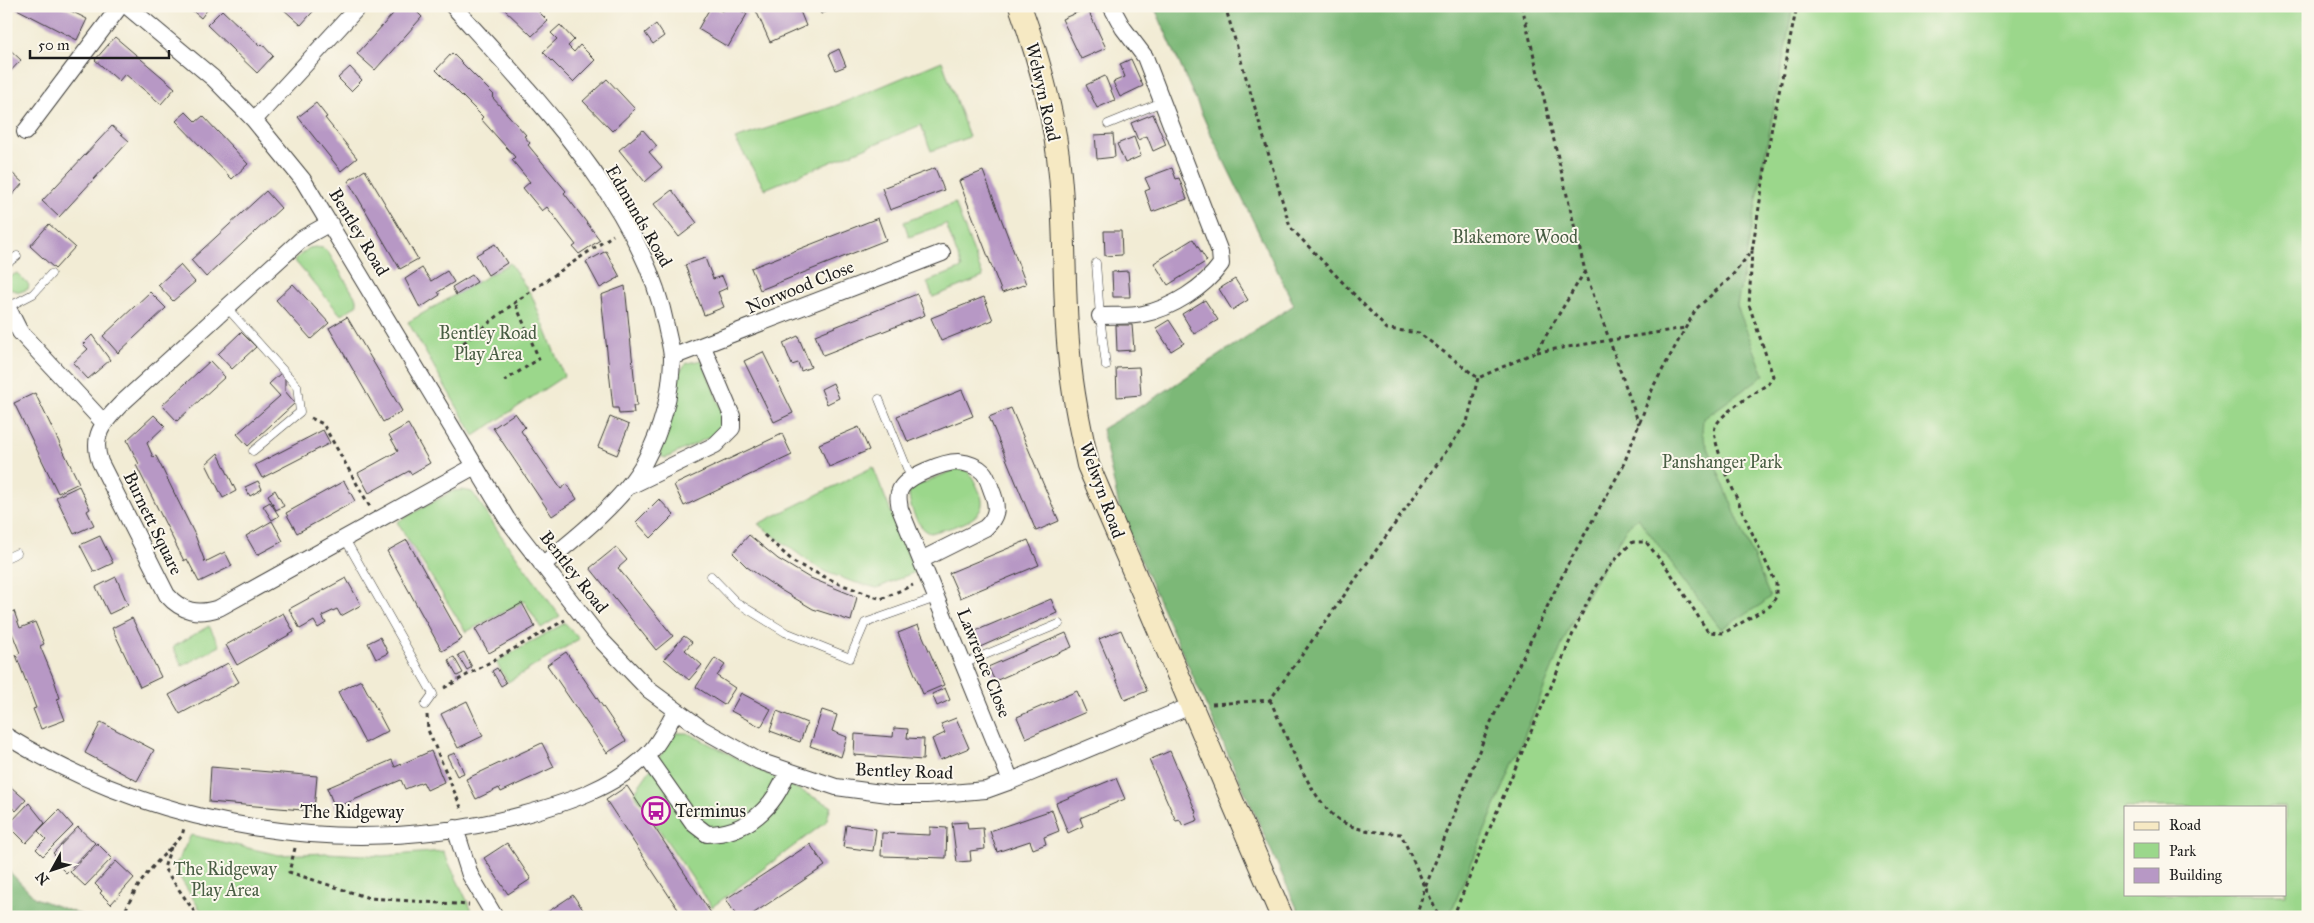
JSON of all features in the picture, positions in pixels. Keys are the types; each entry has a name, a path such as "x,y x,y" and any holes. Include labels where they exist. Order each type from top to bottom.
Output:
{"main road":[{"name":"Welwyn Road","path":"1020,6 1037,54 1050,107 1060,175 1069,353 1076,412 1088,465 1193,705 1282,917"}],"street":[{"path":"25,132 120,6"},
{"name":"Bentley Road","path":"127,6 213,78 254,120 303,180 474,466 508,519 601,640 649,690 676,711 759,761 787,772 836,787 896,795 963,793 986,790 1193,705"},
{"path":"254,120 359,6"},
{"name":"Edmunds Road","path":"453,6 533,94 570,141 601,185 653,278 661,302 672,357 666,408 661,425 645,462 627,487 599,516 542,565"},
{"path":"1100,316 1141,314 1155,311 1184,297 1211,277 1221,264 1220,252 1144,57 1123,28 1111,6"},
{"name":"Burnett Square","path":"330,223 303,238 104,422 96,443 100,462 167,595 175,604 187,610 199,613 219,608 474,466"},
{"name":"Norwood Close","path":"672,357 703,347 942,253"},
{"path":"7,306 20,332 104,422"},
{"path":"627,487 715,445 732,428 732,416 703,347"},
{"path":"911,478 956,462 966,463 975,466 984,473 997,504 996,514 985,528 921,560"},
{"name":"Lawrence Close","path":"911,478 900,489 898,498 928,579 1011,781"},
{"name":"The Ridgeway","path":"6,736 33,752 80,775 146,801 190,814 244,826 298,833 359,835 462,827 526,814 576,798 596,790 646,756 676,711"},
{"path":"646,756 694,824 708,834 734,831 750,821 772,803 781,789 787,772"},
{"path":"462,827 470,875 496,917"}],"lane":[{"path":"1108,124 1162,102"},
{"path":"6,264 18,256"},
{"path":"1096,263 1106,366"},
{"path":"7,306 33,294 50,274"},
{"path":"228,309 297,386 300,412 253,451"},
{"path":"879,399 911,478"},
{"path":"345,539 433,694 426,705"},
{"path":"6,558 17,553"},
{"path":"712,576 736,602 785,632 850,658 866,623 936,598"},
{"path":"963,664 1059,624"}],"path":[{"path":"1225,6 1290,227 1388,329 1419,333 1478,378"},
{"path":"1522,6 1585,271 1639,425"},
{"path":"1453,917 1508,784 1592,593 1617,555 1633,542 1646,542 1670,572 1708,632 1724,633 1770,606 1776,598 1776,583 1725,469 1715,442 1714,430 1719,420 1768,384 1773,376 1749,305 1752,251 1772,126 1797,6"},
{"path":"457,348 514,303 626,227"},
{"path":"1416,917 1425,888 1489,726 1568,566 1623,466 1654,385 1696,309 1730,278 1752,251"},
{"path":"1536,352 1585,271"},
{"path":"504,381 539,359 514,303"},
{"path":"1478,378 1536,352 1685,328"},
{"path":"1270,700 1467,422 1478,378"},
{"path":"300,412 323,424 378,520"},
{"path":"764,535 795,563 840,584 881,598 928,579"},
{"path":"433,694 578,612"},
{"path":"1193,705 1270,700"},
{"path":"1270,700 1314,793 1339,819 1368,831 1401,834 1439,917"},
{"path":"426,705 428,730 462,827"},
{"path":"123,917 130,896 146,873 182,836 190,814"},
{"path":"298,833 289,872 369,898 476,905"},
{"path":"172,846 164,868 198,917"}],"green space":[{"name":"Panshanger Park","path":"1154,6 2308,6 2308,917 1301,917 1102,429 1158,396 1294,305 1210,132"},
{"name":"Blakemore Wood","path":"1154,6 1793,6 1737,306 1764,375 1703,419 1702,433 1770,597 1721,629 1638,518 1627,527 1572,621 1449,917 1301,917 1121,516 1102,429 1158,396 1294,305 1210,132"},
{"path":"942,61 969,137 931,151 921,125 765,189 735,139 835,106"},
{"path":"955,203 983,277 933,297 927,282 962,268 946,224 909,237 904,222"},
{"path":"309,248 323,248 328,252 357,300 357,305 341,315 294,260"},
{"name":"Bentley Road Play Area","path":"510,263 532,296 564,376 474,436 408,322"},
{"path":"17,273 29,285 28,289 20,292 6,288 6,279"},
{"path":"702,360 725,419 718,433 666,458 662,457 659,450 678,373 687,363"},
{"path":"873,467 915,572 877,588 853,582 826,572 812,564 758,524"},
{"path":"956,469 966,470 974,480 982,503 980,510 968,521 958,525 931,533 926,531 915,517 909,493 916,486"},
{"path":"463,490 472,492 476,497 500,534 560,616 541,628 524,601 466,632 397,522 453,491"},
{"path":"565,623 579,639 508,682 496,662"},
{"path":"209,626 220,646 182,666 173,647"},
{"path":"676,733 688,733 831,806 826,822 712,907 634,793"},
{"name":"The Ridgeway Play Area","path":"191,835 279,855 326,853 383,856 443,851 475,917 210,917 199,908 174,868"},
{"path":"6,868 35,898 87,917 6,917"}],"building":[{"path":"11,6 61,6 87,19 77,40"},
{"path":"187,6 210,6 201,18"},
{"path":"284,6 318,6 301,25 282,8"},
{"path":"400,6 411,6 422,17 375,70 357,54"},
{"path":"501,6 533,6 548,21 532,36"},
{"path":"711,6 722,11 724,6 733,6 747,14 728,47 698,29"},
{"path":"754,6 798,6 806,26 770,42"},
{"path":"817,6 839,6 821,14"},
{"path":"1087,8 1106,48 1081,59 1062,19"},
{"path":"222,10 260,46 262,44 273,56 257,73 207,25"},
{"path":"656,24 664,36 653,44 645,33"},
{"path":"560,25 574,40 568,46 574,52 580,45 595,60 573,82 543,52 557,39 551,33"},
{"path":"115,37 175,88 161,104 125,74 119,81 95,60"},
{"path":"6,46 21,60 6,76"},
{"path":"839,49 846,66 836,70 829,54"},
{"path":"452,53 494,95 492,97 526,135 524,136 530,143 528,145 566,191 564,193 600,240 579,254 573,247 576,245 547,207 542,211 523,188 530,182 512,160 515,157 481,119 483,117 436,70"},
{"path":"1131,59 1143,86 1120,97 1113,82 1125,77 1120,64"},
{"path":"350,67 362,80 351,91 338,78"},
{"path":"1105,76 1115,100 1097,108 1086,85"},
{"path":"607,79 635,109 612,131 583,101"},
{"path":"316,103 327,117 325,118 357,158 341,171 298,117"},
{"path":"186,112 196,122 203,116 248,164 232,179 176,121"},
{"path":"1153,114 1166,145 1153,151 1147,136 1138,140 1131,123"},
{"path":"112,126 129,141 59,217 42,201"},
{"path":"643,130 657,146 649,152 662,167 645,182 619,150"},
{"path":"1113,134 1115,157 1097,159 1095,135"},
{"path":"1134,137 1141,156 1125,163 1117,144"},
{"path":"935,168 944,190 890,210 882,188"},
{"path":"1172,168 1176,179 1179,178 1187,199 1152,212 1145,191 1150,189 1145,178"},
{"path":"365,170 418,259 400,269 348,181"},
{"path":"983,171 1026,284 1002,293 959,181"},
{"path":"6,172 10,175 12,173 23,183 8,200 6,198"},
{"path":"672,190 697,223 679,237 654,204"},
{"path":"266,191 281,208 206,277 191,260"},
{"path":"878,218 886,240 760,290 751,268"},
{"path":"49,224 75,247 55,269 30,246"},
{"path":"1104,231 1121,231 1122,255 1105,256"},
{"path":"1193,239 1207,261 1168,285 1154,263"},
{"path":"495,244 507,263 488,275 476,255"},
{"path":"606,251 620,277 600,288 586,262"},
{"path":"705,258 713,279 722,276 727,288 718,292 724,307 704,315 685,265"},
{"path":"180,265 195,282 173,301 158,285"},
{"path":"422,268 431,281 447,271 454,282 438,292 440,295 420,308 405,279"},
{"path":"1128,271 1130,297 1113,297 1112,272"},
{"path":"472,275 477,282 456,295 452,287"},
{"path":"1235,279 1248,300 1232,310 1219,289"},
{"path":"293,284 329,323 311,339 276,300"},
{"path":"625,286 637,406 633,406 634,413 619,414 618,408 613,408 601,295"},
{"path":"150,292 166,308 118,353 103,336"},
{"path":"917,294 925,315 823,355 815,335"},
{"path":"984,297 993,320 941,341 931,318"},
{"path":"1205,300 1218,320 1194,334 1182,314"},
{"path":"347,317 402,411 383,422 329,328"},
{"path":"1169,320 1184,343 1171,351 1156,328"},
{"path":"1116,325 1132,325 1134,350 1117,351"},
{"path":"241,332 256,347 232,369 218,354"},
{"path":"92,335 110,360 88,379 73,363 88,349 83,344"},
{"path":"798,336 811,367 801,371 798,363 792,365 783,343"},
{"path":"763,352 793,413 774,422 744,361"},
{"path":"210,361 225,377 177,421 162,405"},
{"path":"1139,367 1141,395 1117,397 1116,368"},
{"path":"282,372 285,375 285,391 295,403 248,446 237,434 280,396 269,384"},
{"path":"833,383 839,398 827,404 821,389"},
{"path":"962,390 973,416 908,442 897,416"},
{"path":"35,393 79,483 58,493 14,403"},
{"path":"1011,408 1059,521 1036,531 989,417"},
{"path":"515,413 525,427 521,431 561,489 567,484 577,499 552,516 493,428"},
{"path":"154,415 165,426 147,443 153,457 156,456 195,535 205,562 225,552 232,566 199,582 187,559 184,561 136,465 139,464 127,440"},
{"path":"610,417 629,425 617,455 598,447"},
{"path":"408,424 430,463 411,474 409,471 369,493 358,473 398,451 389,435"},
{"path":"859,427 869,450 829,467 819,444"},
{"path":"323,430 330,443 262,478 255,465"},
{"path":"782,434 792,455 684,506 674,485"},
{"path":"218,453 236,491 223,498 206,464"},
{"path":"258,481 262,489 250,496 245,487"},
{"path":"344,481 355,501 297,533 286,513"},
{"path":"79,486 90,509 87,511 94,525 74,534 56,497"},
{"path":"275,490 284,506 276,510 268,495"},
{"path":"659,499 674,515 651,538 636,522"},
{"path":"270,502 279,516 272,520 263,506"},
{"path":"272,521 283,541 257,555 246,536"},
{"path":"749,535 778,559 808,577 857,597 851,621 813,609 747,567 733,553"},
{"path":"100,536 113,563 94,572 80,545"},
{"path":"407,540 462,639 442,651 387,551"},
{"path":"1028,540 1039,565 960,598 949,573"},
{"path":"616,547 627,560 618,568 673,636 656,650 590,568"},
{"path":"116,577 128,605 109,614 96,587"},
{"path":"346,578 361,605 341,616 337,609 322,616 326,623 318,628 314,621 300,629 289,609"},
{"path":"1051,599 1057,613 980,647 973,632"},
{"path":"522,603 535,627 489,653 475,629"},
{"path":"14,611 20,628 35,622 44,644 40,646 60,698 57,699 65,720 41,729 33,709 36,708 16,655 20,653 12,633 6,635 6,614"},
{"path":"283,613 294,632 237,665 226,645"},
{"path":"132,618 161,677 140,687 112,628"},
{"path":"918,625 944,685 923,694 898,633"},
{"path":"1121,630 1147,691 1125,700 1099,639"},
{"path":"1066,633 1072,647 995,681 988,667"},
{"path":"684,636 692,642 685,650 702,665 689,680 664,659"},
{"path":"380,637 388,653 376,659 368,643"},
{"path":"464,652 472,667 467,670 458,655"},
{"path":"566,652 626,741 607,753 547,665"},
{"path":"454,657 463,673 457,676 448,660"},
{"path":"715,658 725,665 717,676 735,688 724,705 696,687"},
{"path":"228,663 239,682 180,714 169,695"},
{"path":"497,668 506,683 501,686 492,671"},
{"path":"361,680 388,731 365,743 338,692"},
{"path":"945,688 950,700 937,706 932,694"},
{"path":"1077,691 1086,712 1026,738 1017,717"},
{"path":"741,693 771,709 761,727 731,711"},
{"path":"467,701 483,736 458,748 441,714"},
{"path":"822,710 837,715 832,731 847,737 841,757 810,746"},
{"path":"777,711 807,723 800,742 770,731"},
{"path":"956,718 969,748 940,760 932,739 945,733 941,724"},
{"path":"101,722 154,750 137,781 85,753"},
{"path":"894,728 908,729 907,738 924,739 923,760 854,755 855,734 893,737"},
{"path":"542,743 554,767 501,792 499,788 476,799 466,779"},
{"path":"431,751 444,782 427,790 423,782 405,789 401,780 335,808 327,788 392,760 395,767"},
{"path":"1170,751 1198,820 1183,826 1180,820 1176,821 1149,760"},
{"path":"455,753 464,773 457,776 447,756"},
{"path":"211,767 317,776 314,811 209,802"},
{"path":"1116,778 1125,799 1080,818 1083,826 1068,833 1056,803"},
{"path":"627,786 711,913 705,917 683,917 606,800"},
{"path":"11,787 26,800 16,811 11,806 6,812 6,792"},
{"path":"29,803 45,823 26,843 8,825"},
{"path":"59,810 73,826 43,856 36,849 46,839 38,831"},
{"path":"1052,810 1059,831 1044,837 1046,844 1033,849 1030,841 997,852 990,831"},
{"path":"967,822 968,829 983,828 985,849 970,851 971,861 957,862 952,823"},
{"path":"846,825 876,829 873,851 843,847"},
{"path":"78,827 95,843 66,873 53,860 57,857 53,853"},
{"path":"930,827 947,828 946,858 881,856 882,833 930,835"},
{"path":"97,843 112,858 85,886 70,872"},
{"path":"507,843 531,879 508,894 484,858"},
{"path":"810,844 825,866 748,917 737,917 726,899"},
{"path":"116,861 134,878 111,904 100,893 102,891 95,884"},
{"path":"573,895 588,917 542,917 546,913"}],"place":[{"name":"Terminus","path":"656,811"}]}
